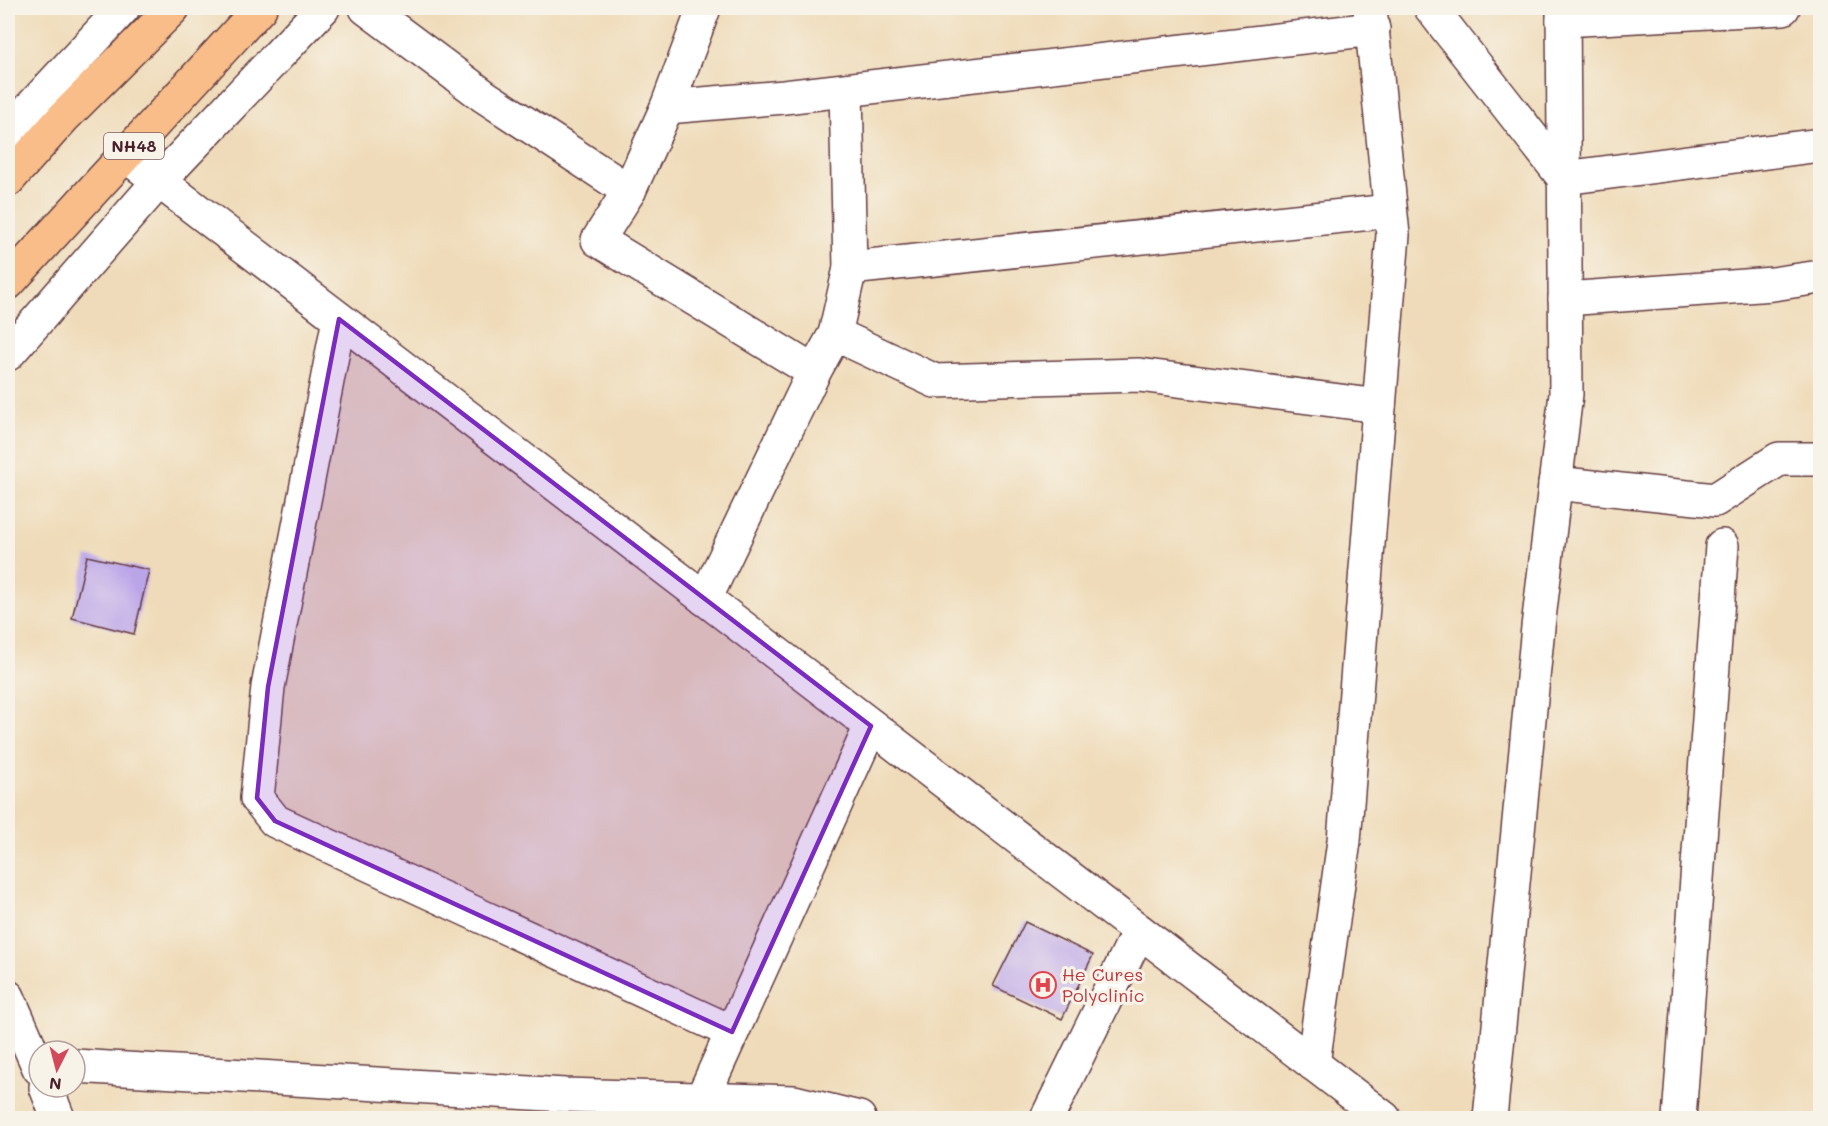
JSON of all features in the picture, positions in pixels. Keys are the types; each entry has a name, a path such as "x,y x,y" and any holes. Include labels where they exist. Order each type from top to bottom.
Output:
{"highway":[{"path":"8,180 64,117 173,8"},
{"name":"NH48","path":"8,283 260,8"}],"street":[{"path":"8,132 123,8"},
{"path":"8,354 159,181 323,8"},
{"path":"366,8 484,96 629,191"},
{"path":"704,8 667,107 629,191 598,240 814,372"},
{"path":"1431,8 1564,178"},
{"path":"1490,1119 1538,627 1566,394 1563,14 1783,8"},
{"path":"667,107 846,90 1371,18 1393,235 1344,841 1313,1064"},
{"path":"705,599 835,333 850,268 846,90"},
{"path":"1564,178 1821,145"},
{"path":"125,155 1384,1119"},
{"path":"850,268 1390,211"},
{"path":"1565,299 1773,284 1821,277"},
{"path":"339,319 268,687 256,798 275,820 732,1032"},
{"path":"835,333 935,381 1139,375 1379,406"},
{"path":"1555,483 1715,500 1779,459 1821,459"},
{"path":"1679,1119 1722,546"},
{"path":"702,1099 871,726"},
{"path":"1047,1119 1139,931"},
{"path":"8,997 27,1040"},
{"path":"87,1067 566,1095 794,1102 859,1119"},
{"path":"51,1099 58,1119"}],"highlighted area":[{"path":"339,319 705,599 871,726 732,1032 275,821 257,798 268,687"}],"building":[{"path":"87,556 149,570 134,634 72,618"},
{"path":"1025,922 1093,955 1062,1019 993,986"}],"place":[{"name":"He Cures Polyclinic","path":"1043,985"}]}
